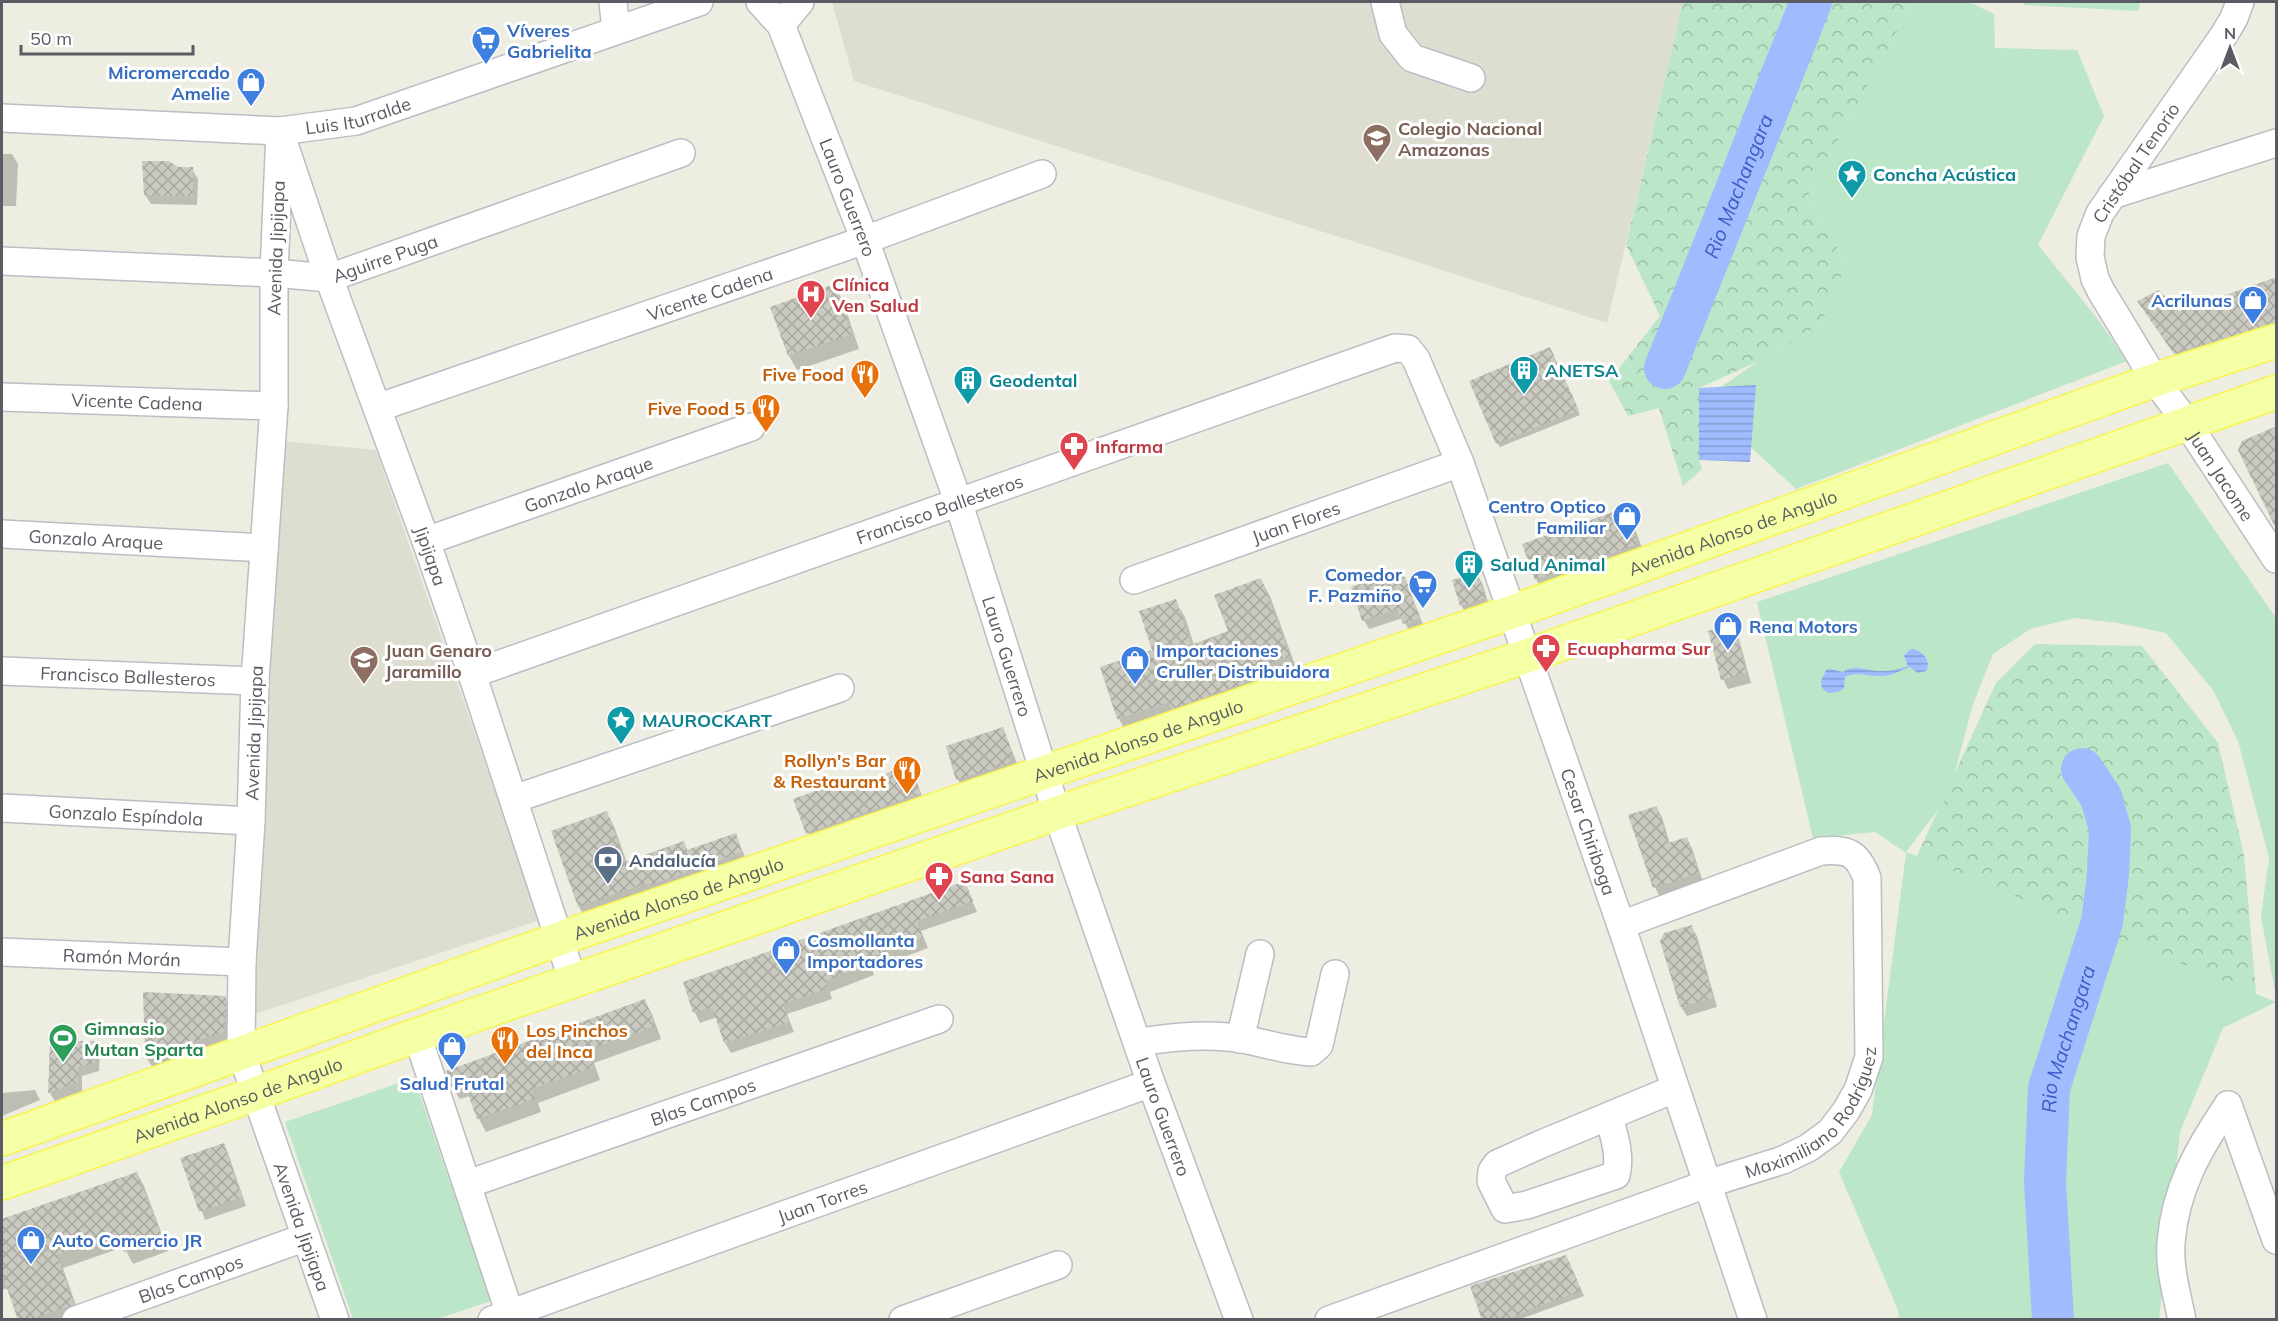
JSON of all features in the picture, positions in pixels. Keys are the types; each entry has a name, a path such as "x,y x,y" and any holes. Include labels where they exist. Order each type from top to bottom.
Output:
{"main road":[{"name":"Avenida Alonso de Angulo","path":"2,1139 559,939 1512,612 2155,380 2277,341"},
{"name":"Avenida Alonso de Angulo","path":"2,1183 417,1035 1057,813 1527,656 2277,392"}],"street":[{"path":"613,2 616,30"},
{"name":"Luis Iturralde","path":"2,118 280,131 356,121 699,2"},
{"name":"Lauro Guerrero","path":"760,2 781,25 865,240 958,501 1057,813 1139,1042 1151,1083 1239,1320"},
{"path":"781,25 800,2"},
{"path":"1385,2 1394,34 1412,58 1471,78"},
{"name":"Cristóbal Tenorio","path":"2187,423 2155,380 2118,320 2091,267 2090,242 2094,224 2112,195 2224,35 2240,2"},
{"name":"Avenida Jipijapa","path":"280,131 274,273 274,406 255,681 251,821 242,963 241,1052 335,1320"},
{"name":"Jipijapa","path":"280,131 329,278 426,541 472,674 573,981"},
{"path":"2112,195 2277,143"},
{"name":"Aguirre Puga","path":"2,261 274,273 329,278 681,153"},
{"name":"Vicente Cadena","path":"377,408 865,240 1042,174"},
{"name":"Francisco Ballesteros","path":"472,674 1395,348 1408,349"},
{"name":"Cesar Chiriboga","path":"1408,349 1416,359 1460,463 1621,925 1753,1320"},
{"name":"Vicente Cadena","path":"2,397 274,406"},
{"name":"Juan Jacome","path":"2187,423 2277,559"},
{"name":"Gonzalo Araque","path":"426,541 751,427"},
{"name":"Juan Flores","path":"1134,580 1460,463"},
{"name":"Gonzalo Araque","path":"2,534 264,548"},
{"name":"Francisco Ballesteros","path":"2,671 255,681"},
{"path":"514,799 840,688"},
{"name":"Gonzalo Espíndola","path":"2,808 251,821"},
{"name":"Maximiliano Rodríguez","path":"1329,1320 1707,1184 1783,1160 1808,1148 1830,1131 1846,1111 1858,1090 1869,1057 1867,878 1861,864 1851,853 1837,850 1821,851 1621,925"},
{"name":"Ramón Morán","path":"2,952 242,963"},
{"path":"1240,1039 1260,954"},
{"path":"1139,1042 1197,1037 1240,1039 1294,1052 1311,1052 1319,1046 1335,974"},
{"name":"Blas Campos","path":"468,1184 939,1019"},
{"path":"417,1035 468,1184 505,1317"},
{"name":"Juan Torres","path":"505,1317 1151,1083"},
{"path":"1610,1117 1617,1147 1616,1175 1505,1209 1491,1181 1492,1171 1497,1164 1539,1144 1674,1089"},
{"path":"2182,1320 2170,1244 2176,1207 2185,1179 2202,1143 2228,1105 2277,1240"},
{"name":"Blas Campos","path":"76,1320 306,1238"},
{"path":"903,1320 1058,1265"}],"shaded area":[{"name":"Colegio Nacional Amazonas","path":"832,2 1683,2 1607,323 854,81"},
{"name":"Juan Genaro Jaramillo","path":"281,441 376,450 540,920 255,1014"}],"green space":[{"path":"1683,2 1913,2 1807,198 1829,232 1846,265 1821,325 1757,362 1699,388 1699,460 1702,469 1683,486 1659,408 1628,416 1609,381 1660,316 1626,245"},
{"path":"1913,2 1969,2 1994,14 1995,48 2077,50 2104,116 2038,245 2096,317 2127,361 1796,489 1701,401 1757,362 1821,325 1846,265 1829,232 1807,198"},
{"path":"2025,2 2140,2 2139,11 2024,5"},
{"path":"2168,463 2276,618 2276,997 2261,916 2269,858 2238,741 2213,690 2166,633 2118,623 2075,618 2030,629 1993,654 1972,707 1949,795 1906,852 2276,1002 2223,1028 2180,1132 2159,1319 1902,1319 1839,1172 1872,1115 1906,853 1875,832 1813,838 1757,602"},
{"path":"2035,644 2142,646 2218,743 2244,855 2256,993 2200,1028 2140,1319 1900,1319 1888,1272 1905,882 1996,683"},
{"path":"414,1078 491,1301 437,1319 353,1319 285,1122"}],"water":[{"path":"1756,385 1750,462 1699,460 1699,388"},
{"path":"1913,649 1925,657 1928,664 1926,671 1918,673 1910,667 1887,676 1854,674 1845,677 1844,688 1838,692 1828,693 1822,688 1821,681 1826,670 1843,672 1852,668 1878,671 1899,669 1908,666 1904,656"}],"building":[{"path":"142,161 169,161 178,167 193,167 193,196 144,195"},
{"path":"2277,277 2277,322 2174,354 2137,301 2159,290 2179,311"},
{"name":"Clínica Ven Salud","path":"835,284 852,334 788,356 770,307"},
{"name":"ANETSA","path":"1550,347 1579,410 1496,444 1469,381"},
{"path":"2277,426 2277,531 2238,450 2242,441"},
{"path":"1625,508 1638,544 1535,580 1522,544"},
{"path":"1402,569 1420,618 1403,624 1397,609 1362,621 1351,587"},
{"name":"Salud Animal","path":"1477,572 1485,598 1460,606 1452,580"},
{"path":"1261,578 1290,656 1241,673 1245,683 1237,686 1171,709 1169,702 1117,719 1100,667 1152,650 1139,611 1176,599 1191,645 1228,631 1214,595"},
{"name":"Rena Motors","path":"1733,624 1747,673 1721,680 1708,631"},
{"path":"1003,727 1012,752 1008,764 956,780 946,746"},
{"path":"910,765 921,793 806,834 793,799 846,780 848,786"},
{"path":"1657,806 1668,843 1687,837 1699,873 1653,888 1628,815"},
{"path":"607,811 625,862 684,841 687,850 736,833 742,852 648,886 647,883 578,907 551,831"},
{"path":"965,881 973,901 917,921 923,938 867,958 869,964 825,981 828,988 783,1004 789,1022 724,1043 712,1007 693,1013 683,982"},
{"path":"1692,925 1713,998 1680,1007 1660,941 1664,933"},
{"path":"143,992 226,996 224,1032 145,1057"},
{"path":"645,999 655,1026 588,1050 594,1067 531,1089 535,1099 477,1119 464,1083 451,1087 446,1071"},
{"path":"50,1041 96,1041 95,1063 78,1067 78,1082 48,1093"},
{"path":"224,1143 242,1197 199,1212 180,1158"},
{"path":"137,1172 162,1238 124,1252 117,1234 57,1255 74,1304 30,1320 18,1320 2,1274 2,1219"},
{"path":"1566,1255 1582,1291 1506,1320 1482,1320 1470,1286"}],"waterway":[{"name":"Rio Machangara","path":"1665,368 1811,2"},
{"name":"Rio Machangara","path":"2053,1320 2045,1182 2049,1088 2102,922 2108,874 2110,829 2101,797 2082,769"}],"place":[{"name":"Víveres Gabrielita","path":"486,66"},
{"name":"Micromercado Amelie","path":"251,108"},
{"name":"Colegio Nacional Amazonas","path":"1377,164"},
{"name":"Concha Acústica","path":"1852,200"},
{"name":"Clínica Ven Salud","path":"811,320"},
{"name":"Acrilunas","path":"2253,326"},
{"name":"ANETSA","path":"1524,396"},
{"name":"Five Food","path":"865,400"},
{"name":"Geodental","path":"968,406"},
{"name":"Five Food 5","path":"766,434"},
{"name":"Infarma","path":"1074,472"},
{"name":"Centro Optico Familiar","path":"1627,542"},
{"name":"Salud Animal","path":"1469,590"},
{"name":"Comedor F. Pazmiño","path":"1423,610"},
{"name":"Rena Motors","path":"1728,652"},
{"name":"Ecuapharma Sur","path":"1546,674"},
{"name":"Juan Genaro Jaramillo","path":"364,686"},
{"name":"Importaciones Cruller Distribuidora","path":"1135,686"},
{"name":"MAUROCKART","path":"621,746"},
{"name":"Rollyn's Bar & Restaurant","path":"907,796"},
{"name":"Andalucía","path":"608,886"},
{"name":"Sana Sana","path":"939,902"},
{"name":"Cosmollanta Importadores","path":"786,976"},
{"name":"Gimnasio Mutan Sparta","path":"63,1064"},
{"name":"Los Pinchos del Inca","path":"505,1066"},
{"name":"Salud Frutal","path":"452,1072"},
{"name":"Auto Comercio JR","path":"31,1266"}]}
